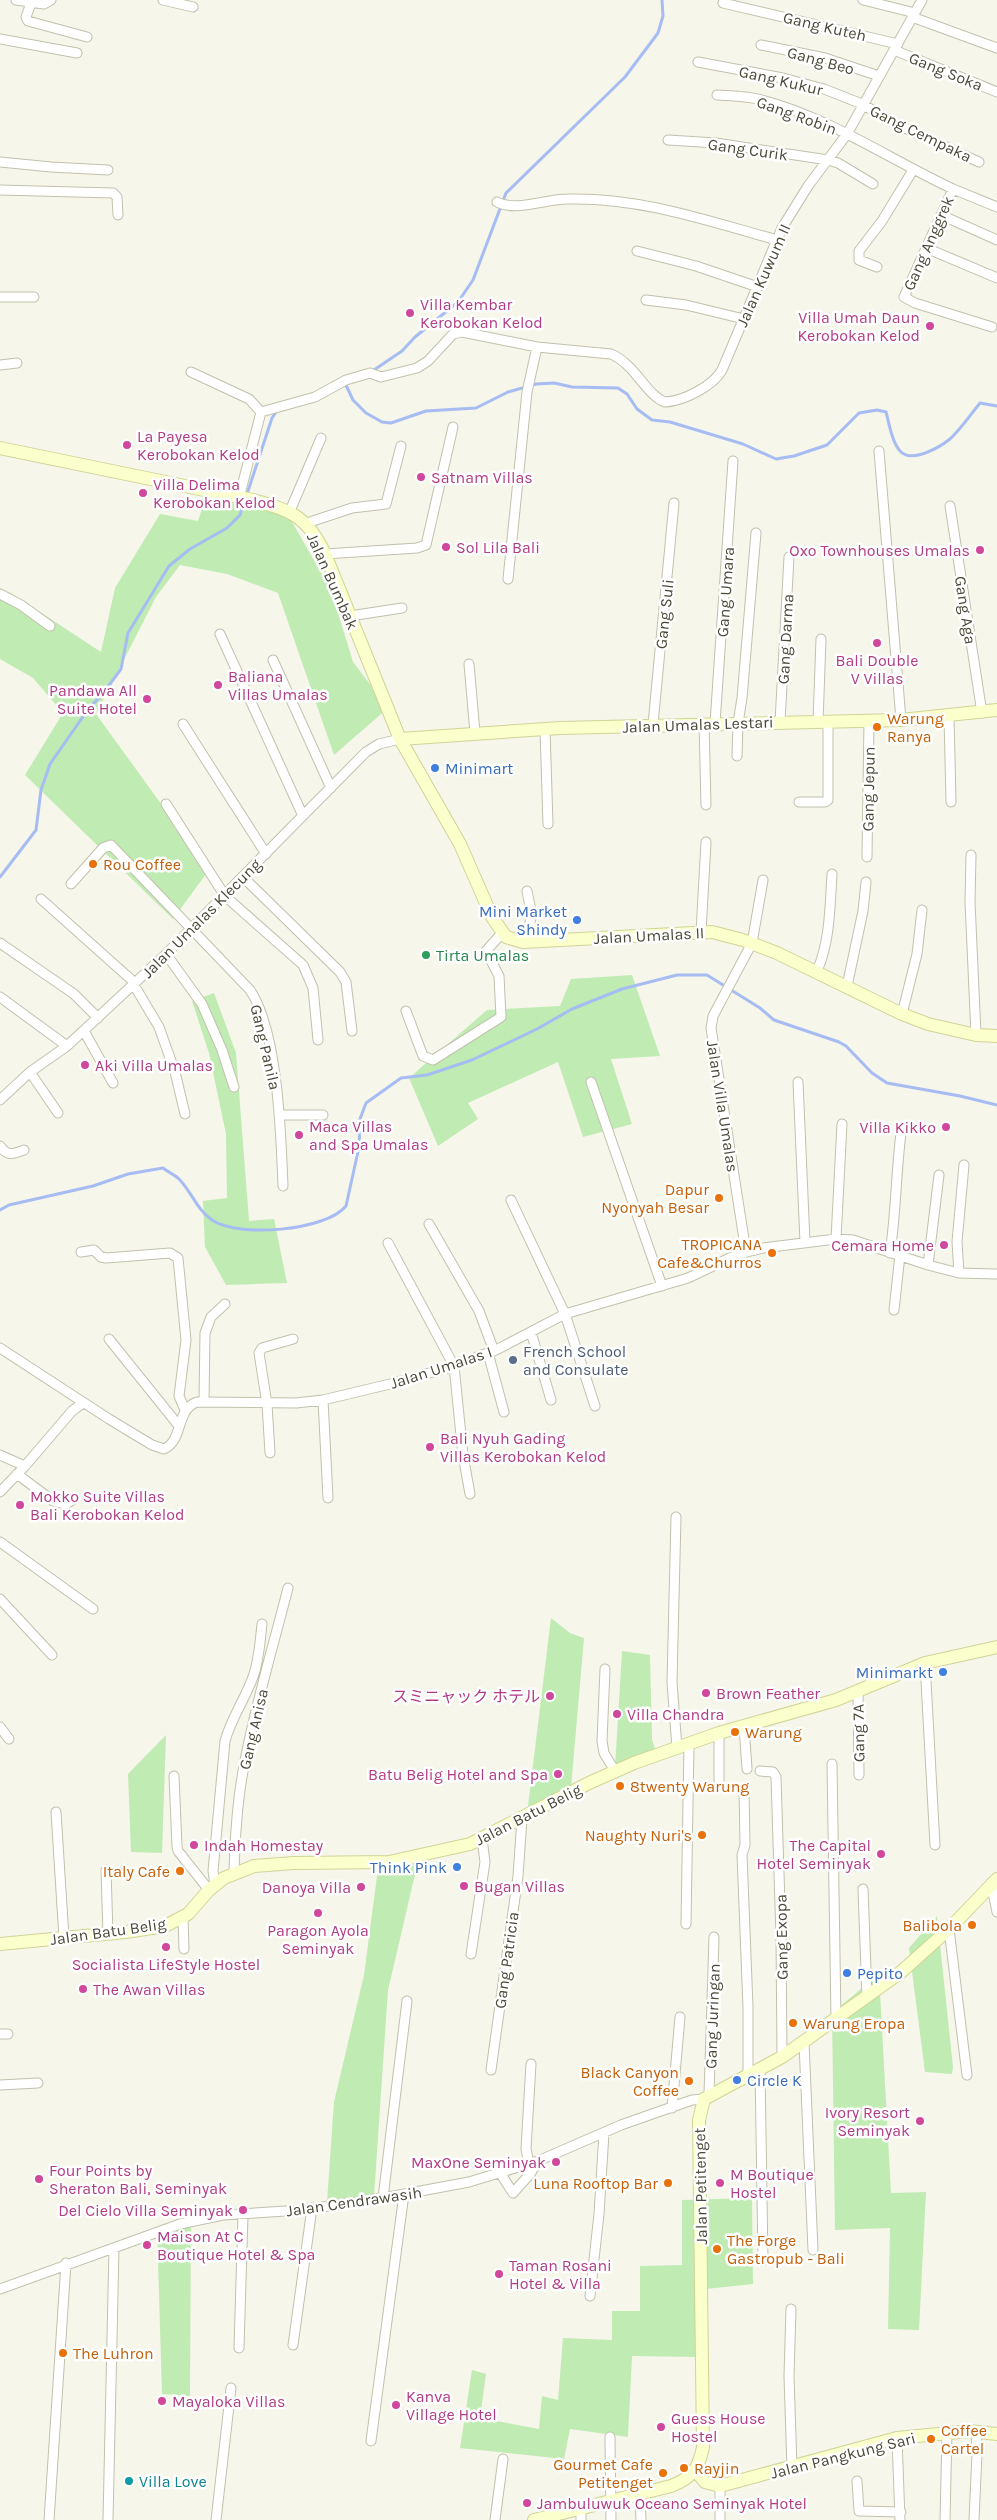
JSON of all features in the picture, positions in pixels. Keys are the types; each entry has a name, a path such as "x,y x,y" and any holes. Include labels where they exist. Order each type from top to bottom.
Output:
{"street":[{"path":"16,0 31,4 44,4 51,0"},
{"path":"163,0 193,7"},
{"path":"863,0 914,15 997,48"},
{"name":"Jalan Kuwum II","path":"260,412 315,397 346,380 370,373 380,377 424,364 453,334 458,332 537,347 616,356 630,366 660,400 668,402 714,382 722,370 777,240 808,186 847,134 862,104 922,0"},
{"name":"Gang Kuteh","path":"722,3 896,47"},
{"path":"31,4 26,19 30,22 87,38"},
{"path":"0,39 77,53"},
{"name":"Gang Beo","path":"761,45 825,58 879,76"},
{"name":"Gang Soka","path":"896,47 997,92"},
{"name":"Gang Kukur","path":"698,62 783,78 862,104"},
{"name":"Gang Robin","path":"717,95 763,100 847,134"},
{"name":"Gang Cempaka","path":"862,104 896,124 979,162"},
{"name":"Gang Anggrek","path":"847,134 913,170 953,189 904,297 992,327"},
{"name":"Gang Curik","path":"668,140 716,143 828,160 838,163 873,184"},
{"path":"0,162 108,170"},
{"path":"877,267 859,260 859,251 882,221 913,170"},
{"path":"953,189 997,207"},
{"path":"0,190 114,193 117,197 118,215"},
{"path":"497,202 515,207 544,200 569,199 632,202 699,218 777,240"},
{"path":"941,215 997,240"},
{"path":"926,248 997,278"},
{"path":"638,251 696,266 758,287"},
{"path":"0,297 34,297"},
{"path":"646,300 656,299 686,304 744,319"},
{"path":"508,579 526,392 537,347"},
{"path":"0,365 18,363"},
{"path":"191,372 249,399 260,412 239,498"},
{"path":"325,554 417,548 426,544 453,427"},
{"path":"290,511 321,438"},
{"path":"307,524 352,508 386,504 401,446"},
{"name":"Jalan Bumbak","path":"0,448 239,498 290,511 307,524 325,554 400,739"},
{"path":"879,451 901,720"},
{"name":"Gang Umara","path":"706,805 709,723 733,461"},
{"name":"Gang Suli","path":"654,724 674,503"},
{"name":"Gang Aga","path":"950,506 982,713"},
{"path":"738,756 738,723 742,698 756,533"},
{"name":"Gang Darma","path":"780,722 789,557"},
{"path":"0,594 21,604 50,626"},
{"path":"350,616 402,608"},
{"path":"220,634 303,816"},
{"path":"799,802 825,802 828,800 823,722 821,639"},
{"path":"273,660 331,788"},
{"path":"469,664 476,733"},
{"name":"Jalan Umalas Lestari","path":"400,739 476,733 654,724 869,722 949,717 997,710"},
{"path":"949,717 951,802"},
{"name":"Gang Jepun","path":"867,856 869,722"},
{"path":"183,724 266,854"},
{"path":"545,729 548,824"},
{"path":"400,739 460,844 492,917 502,933 486,951 499,976 501,1017 433,1060 423,1056 406,1011"},
{"name":"Jalan Umalas Klecung","path":"1,1099 30,1072 67,1046 166,954 366,752 379,744 400,739"},
{"path":"166,804 225,896 303,965 313,988 318,1040"},
{"path":"701,932 706,842"},
{"name":"Gang Panila","path":"71,884 103,848 110,845 255,998 269,1048 280,1115 284,1186"},
{"path":"971,855 970,902 976,1035"},
{"path":"817,971 822,960 827,934 832,874"},
{"path":"243,877 340,972 346,982 352,1031"},
{"name":"Jalan Villa Umalas","path":"746,1252 711,1028 713,1016 752,943 763,880"},
{"path":"847,986 863,910 866,882"},
{"path":"527,891 531,911 528,942"},
{"path":"41,899 134,984 160,1027 175,1072 185,1114"},
{"path":"902,1014 918,954 922,910"},
{"name":"Jalan Umalas II","path":"502,933 511,939 528,942 701,932 728,936 752,943 817,971 902,1014 928,1024 976,1035 997,1036"},
{"path":"0,943 74,994 98,1018"},
{"path":"166,954 202,1004 222,1050 234,1087"},
{"path":"0,997 67,1046"},
{"path":"84,1031 112,1083"},
{"path":"30,1072 58,1113"},
{"path":"591,1082 662,1286"},
{"path":"798,1082 805,1242"},
{"path":"280,1115 323,1115"},
{"path":"836,1239 842,1124"},
{"path":"894,1310 897,1161 901,1133"},
{"path":"0,1146 10,1155 24,1150"},
{"path":"959,1273 957,1242 964,1165"},
{"path":"928,1266 939,1175"},
{"path":"511,1200 565,1314 595,1406"},
{"path":"430,1224 479,1311 491,1352 504,1412"},
{"name":"Jalan Umalas I","path":"185,1410 192,1404 204,1401 267,1404 323,1400 454,1366 491,1352 565,1314 688,1278 746,1252 805,1242 836,1239 853,1240 928,1266 959,1273 997,1274"},
{"path":"388,1243 454,1366 463,1456 470,1494"},
{"path":"0,1348 83,1403 152,1445 164,1449 174,1441 185,1410 179,1396 186,1340 178,1258 170,1253 106,1258 101,1257 94,1250 82,1252"},
{"path":"204,1401 205,1333 211,1317 225,1304"},
{"path":"531,1332 551,1400"},
{"path":"110,1339 179,1426"},
{"path":"270,1453 267,1404 260,1362 260,1350 293,1339"},
{"path":"323,1400 328,1498"},
{"path":"0,1492 72,1411 83,1403"},
{"path":"0,1455 25,1466"},
{"path":"16,1474 53,1501 66,1504 74,1499"},
{"path":"0,1478 9,1482"},
{"path":"676,1517 672,1682 683,1746 686,1924"},
{"path":"0,1542 94,1609"},
{"name":"Gang Anisa","path":"234,1872 236,1822 243,1768 288,1588"},
{"path":"0,1599 52,1655"},
{"path":"212,1887 225,1741 230,1724 240,1707 256,1668 262,1624"},
{"name":"Jalan Batu Belig","path":"0,1944 108,1934 165,1926 183,1917 212,1887 234,1872 254,1866 294,1862 388,1862 440,1852 482,1838 615,1771 719,1734 818,1706 925,1663 997,1647"},
{"path":"925,1663 935,1845"},
{"path":"605,1669 602,1741 604,1753 615,1771"},
{"name":"Gang 7A","path":"858,1691 859,1775"},
{"path":"744,1726 748,1769"},
{"path":"0,1727 8,1739"},
{"path":"719,1734 719,1780"},
{"path":"832,1764 836,2019"},
{"name":"Gang Exopa","path":"760,1771 773,1772 776,1777 782,1945 782,2057"},
{"path":"174,1776 178,1851 212,1887"},
{"path":"744,1790 745,1844 742,1856 748,2007 748,2076"},
{"path":"56,1812 64,1938"},
{"name":"Gang Patricia","path":"491,2070 518,1876 522,1819"},
{"path":"471,1954 485,1862 482,1838"},
{"path":"106,1870 108,1934"},
{"path":"706,2097 748,2076 804,2043 901,1972 949,1929 994,1881"},
{"path":"994,1881 997,1912"},
{"path":"863,1889 867,1996"},
{"path":"183,1917 184,1949"},
{"path":"949,1929 967,2075"},
{"name":"Gang Juringan","path":"706,2097 714,1937"},
{"path":"384,2198 407,2001"},
{"path":"672,2108 680,2017"},
{"path":"804,2043 813,2250"},
{"path":"500,2174 512,2193 530,2174 533,2162 526,2149 531,2064"},
{"path":"760,2069 763,2261"},
{"path":"0,2085 38,2083"},
{"name":"Jalan Cendrawasih","path":"0,2289 66,2263 180,2224 223,2215 243,2215 312,2208 384,2198 469,2182 500,2174 604,2133 706,2097"},
{"name":"Jalan Petitenget","path":"696,2471 703,2447 699,2120 706,2097"},
{"path":"590,2296 599,2214 604,2133"},
{"path":"371,2441 404,2194"},
{"path":"293,2345 312,2208"},
{"path":"239,2348 243,2215"},
{"path":"108,2520 114,2248"},
{"path":"49,2520 66,2263"},
{"path":"791,2309 789,2376 792,2468"},
{"path":"216,2520 230,2388"},
{"path":"974,2520 977,2454 976,2431"},
{"name":"Jalan Pangkung Sari","path":"720,2486 898,2438 947,2432 976,2431 997,2434"},
{"path":"945,2520 947,2432"},
{"path":"610,2438 611,2520"},
{"path":"857,2481 859,2516 900,2516 898,2438"},
{"path":"496,2520 503,2459"},
{"path":"534,2520 581,2514 610,2502 678,2484 696,2471 705,2482 720,2486 720,2520"},
{"path":"640,2495 641,2520"}],"green space":[{"path":"209,488 283,506 331,590 353,662 388,708 334,755 278,593 227,574 180,565 156,597 96,714 209,870 173,919 25,775 63,713 33,678 0,659 0,588 11,593 101,652 115,588 160,514 198,521"},
{"path":"632,975 660,1056 611,1059 632,1124 583,1137 558,1062 468,1103 478,1119 438,1146 409,1078 487,1010 560,1006 571,979"},
{"path":"214,993 236,1053 249,1221 274,1219 287,1283 226,1285 205,1247 203,1201 227,1198 226,1134 209,1053 192,1001"},
{"path":"551,1618 570,1633 584,1638 571,1788 527,1814"},
{"path":"622,1651 650,1655 652,1739 655,1749 615,1768"},
{"path":"166,1735 162,1853 131,1852 128,1774"},
{"path":"420,1853 388,1990 374,2196 327,2202 334,2102 364,1975 379,1861"},
{"path":"937,1916 953,2067 952,2074 925,2072 909,1948"},
{"path":"879,1974 891,2193 926,2192 919,2330 888,2329 890,2228 835,2230 832,2013"},
{"path":"752,2198 753,2284 696,2290 696,2357 632,2356 628,2437 570,2429 564,2459 460,2448 472,2370 486,2374 480,2418 539,2429 542,2396 558,2400 563,2338 612,2340 612,2311 640,2311 640,2266 682,2265 682,2200"},
{"path":"191,2223 190,2396 162,2394 157,2227"}],"waterway":[{"path":"371,372 402,351 415,337 458,302 473,280 506,193 625,77 658,33 663,16 662,0"},
{"path":"345,383 353,400 366,413 382,422 391,423 426,411 476,408 508,392 536,384 554,383 572,387 618,388 627,394 637,409 652,420 670,422 743,444 776,459 794,456 827,445 859,413 877,410 886,412 893,438 901,452 906,455 919,455 933,450 950,439 980,403 997,406"},
{"path":"247,494 272,418 278,409"},
{"path":"0,877 36,830 41,790 50,764 89,708 102,695 121,669 128,633 169,566 190,549 227,528 240,515 245,500"},
{"path":"0,1210 9,1205 93,1186 128,1174 163,1168 179,1179 207,1216 224,1226 241,1229 281,1229 320,1221 336,1215 346,1206 359,1147 360,1119 366,1103 401,1078 427,1075 472,1060 537,1029 572,1009 622,989 677,975 707,975 760,1008 774,1020 839,1042 846,1046 872,1073 887,1083 960,1096 997,1105"}],"place":[{"name":"Villa Kembar Kerobokan Kelod","path":"410,313"},
{"name":"Villa Umah Daun Kerobokan Kelod","path":"930,326"},
{"name":"La Payesa Kerobokan Kelod","path":"127,445"},
{"name":"Satnam Villas","path":"421,477"},
{"name":"Villa Delima Kerobokan Kelod","path":"143,493"},
{"name":"Sol Lila Bali","path":"446,547"},
{"name":"Oxo Townhouses Umalas","path":"980,550"},
{"name":"Bali Double V Villas","path":"877,643"},
{"name":"Baliana Villas Umalas","path":"218,685"},
{"name":"Pandawa All Suite Hotel","path":"147,699"},
{"name":"Warung Ranya","path":"877,727"},
{"name":"Minimart","path":"435,768"},
{"name":"Rou Coffee","path":"93,864"},
{"name":"Mini Market Shindy","path":"577,920"},
{"name":"Tirta Umalas","path":"426,955"},
{"name":"Aki Villa Umalas","path":"85,1065"},
{"name":"Villa Kikko","path":"946,1127"},
{"name":"Maca Villas and Spa Umalas","path":"299,1135"},
{"name":"Dapur Nyonyah Besar","path":"719,1198"},
{"name":"Cemara Home","path":"944,1245"},
{"name":"TROPICANA Cafe&Churros","path":"772,1253"},
{"name":"French School and Consulate","path":"513,1360"},
{"name":"Bali Nyuh Gading Villas Kerobokan Kelod","path":"430,1447"},
{"name":"Mokko Suite Villas Bali Kerobokan Kelod","path":"20,1505"},
{"name":"Minimarkt","path":"943,1672"},
{"name":"Brown Feather","path":"706,1693"},
{"name":"スミニャック ホテル","path":"550,1696"},
{"name":"Villa Chandra","path":"617,1714"},
{"name":"Warung","path":"735,1732"},
{"name":"Batu Belig Hotel and Spa","path":"558,1774"},
{"name":"8twenty Warung","path":"620,1786"},
{"name":"Naughty Nuri's","path":"702,1835"},
{"name":"Indah Homestay","path":"194,1845"},
{"name":"The Capital Hotel Seminyak","path":"881,1854"},
{"name":"Think Pink","path":"457,1867"},
{"name":"Italy Cafe","path":"180,1871"},
{"name":"Bugan Villas","path":"464,1886"},
{"name":"Danoya Villa","path":"361,1887"},
{"name":"Paragon Ayola Seminyak","path":"318,1913"},
{"name":"Balibola","path":"972,1925"},
{"name":"Socialista LifeStyle Hostel","path":"166,1947"},
{"name":"Pepito","path":"847,1973"},
{"name":"The Awan Villas","path":"83,1989"},
{"name":"Warung Eropa","path":"793,2023"},
{"name":"Circle K","path":"737,2080"},
{"name":"Black Canyon Coffee","path":"689,2081"},
{"name":"Ivory Resort Seminyak","path":"920,2121"},
{"name":"MaxOne Seminyak","path":"556,2162"},
{"name":"Four Points by Sheraton Bali, Seminyak","path":"39,2179"},
{"name":"Luna Rooftop Bar","path":"668,2183"},
{"name":"M Boutique Hostel","path":"720,2183"},
{"name":"Del Cielo Villa Seminyak","path":"243,2210"},
{"name":"Maison At C Boutique Hotel & Spa","path":"147,2245"},
{"name":"The Forge Gastropub - Bali","path":"717,2249"},
{"name":"Taman Rosani Hotel & Villa","path":"499,2274"},
{"name":"The Luhron","path":"63,2353"},
{"name":"Mayaloka Villas","path":"162,2401"},
{"name":"Kanva Village Hotel","path":"396,2405"},
{"name":"Guess House Hostel","path":"661,2427"},
{"name":"Coffee Cartel","path":"931,2439"},
{"name":"Rayjin","path":"684,2468"},
{"name":"Gourmet Cafe Petitenget","path":"663,2473"},
{"name":"Villa Love","path":"129,2481"},
{"name":"Jambuluwuk Oceano Seminyak Hotel","path":"527,2503"}]}
